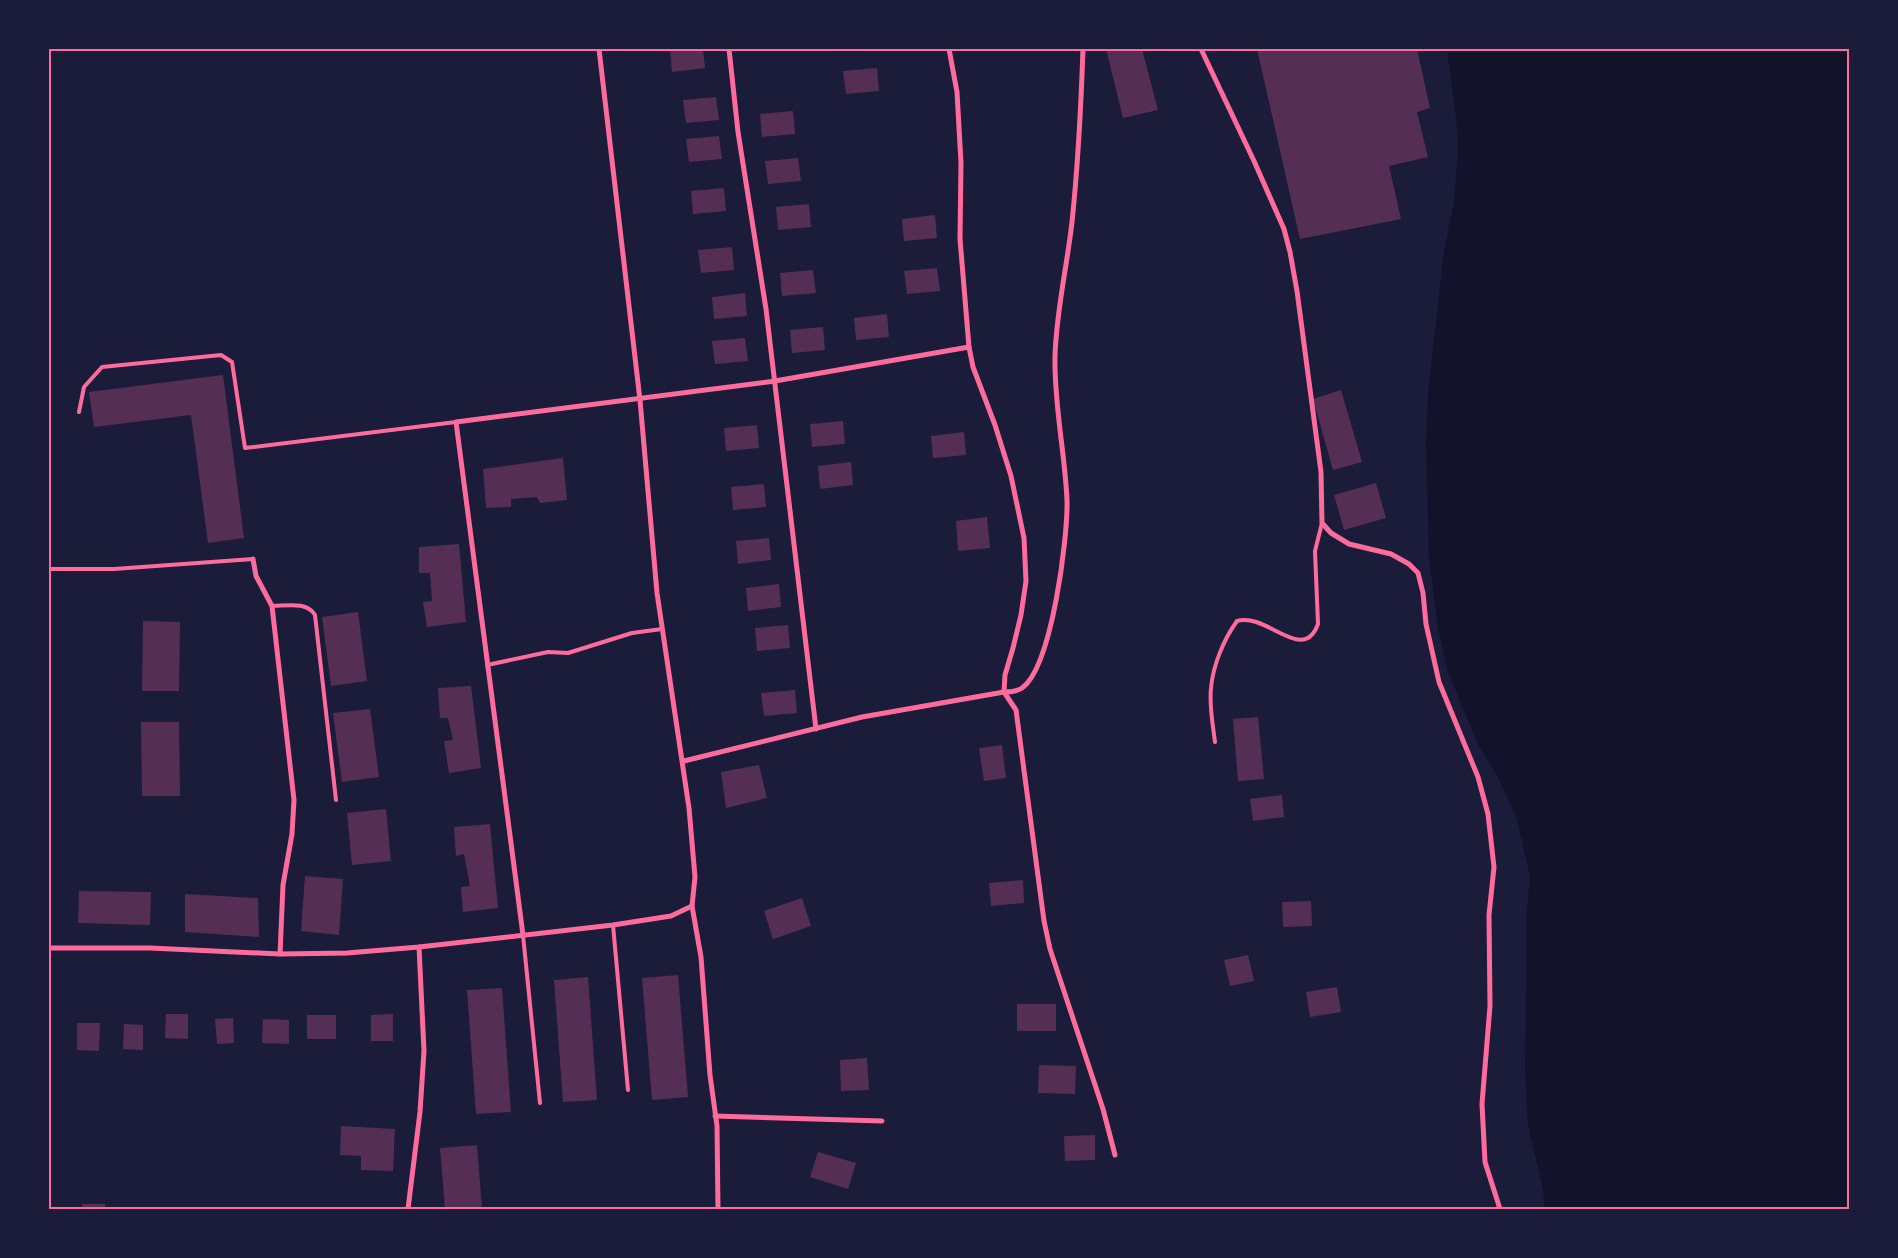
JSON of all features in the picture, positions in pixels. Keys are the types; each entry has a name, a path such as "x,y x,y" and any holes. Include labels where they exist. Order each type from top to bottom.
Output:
{"street":[{"path":"599,49 640,400 657,593 690,808 695,877 692,906 701,957 715,1116 718,1209"},
{"path":"729,49 738,132 766,309 816,729"},
{"path":"949,49 958,110 961,163 960,239 969,347 973,367 996,425 1024,538 1026,581 1021,615 1005,675 1004,692 1016,710 1048,939 1103,1109 1115,1155"},
{"path":"684,761 862,717 1004,692 1014,692 1023,687 1033,675 1042,658 1049,637 1066,532 1067,500 1056,394 1055,357 1072,222 1082,96 1083,49"},
{"path":"1201,49 1284,229 1290,252 1321,472 1322,523 1331,533 1349,544 1391,554 1409,564 1418,573 1423,593 1426,624 1439,682 1478,777 1488,814 1494,867 1489,915 1490,1006 1482,1104 1485,1162 1500,1209"},
{"path":"523,936 456,422 640,400 774,381 969,347"},
{"path":"253,559 256,576 272,606 294,800 292,834 283,885 280,954"},
{"path":"49,948 150,948 280,954 346,953 614,926 671,916 692,906"},
{"path":"408,1209 420,1112 424,1052 419,947"},
{"path":"715,1116 882,1121"}],"lane":[{"path":"79,412 84,387 102,367 221,355 232,362 245,448 456,422"},
{"path":"1214,742 1210,703 1212,679 1226,640 1237,621 1246,618 1259,622 1298,640 1307,640 1315,634 1318,624 1315,551 1322,523"},
{"path":"49,569 114,569 253,559"},
{"path":"272,606 302,605 312,609 315,615 336,800"},
{"path":"488,665 548,652 568,652 632,633 662,630"},
{"path":"614,926 628,1090"},
{"path":"523,936 540,1103"}],"shaded area":[{"path":"1447,49 1849,49 1849,1209 1545,1209 1543,1189 1528,1126 1525,1068 1527,909 1530,876 1517,819 1497,775 1478,744 1448,672 1438,629 1429,557 1426,443 1428,393 1444,251 1454,202 1458,151 1457,126"}],"building":[{"path":"670,49 703,49 705,68 672,72"},
{"path":"1106,49 1142,49 1158,110 1123,118"},
{"path":"1257,49 1417,49 1430,108 1417,112 1428,157 1389,166 1401,219 1300,239"},
{"path":"877,68 879,91 846,94 843,71"},
{"path":"716,97 719,120 686,123 683,100"},
{"path":"793,111 795,134 762,137 760,114"},
{"path":"719,136 722,159 689,162 686,139"},
{"path":"798,158 801,181 768,184 765,161"},
{"path":"724,188 726,211 693,214 691,191"},
{"path":"809,204 811,227 778,230 776,207"},
{"path":"935,215 937,238 904,241 902,219"},
{"path":"732,247 734,270 701,273 698,250"},
{"path":"937,268 940,291 907,294 904,271"},
{"path":"813,270 816,293 782,296 780,273"},
{"path":"745,293 747,316 714,319 712,297"},
{"path":"887,314 889,337 856,340 854,318"},
{"path":"823,327 825,350 792,353 790,330"},
{"path":"745,338 748,361 715,364 712,341"},
{"path":"223,375 244,538 208,543 191,415 94,427 89,392"},
{"path":"1341,390 1362,462 1333,470 1313,399"},
{"path":"843,421 845,444 812,447 810,424"},
{"path":"757,425 759,448 726,451 724,428"},
{"path":"964,432 966,455 933,458 931,436"},
{"path":"563,458 567,500 540,503 537,497 511,499 511,507 486,508 483,469"},
{"path":"851,462 853,485 820,489 818,466"},
{"path":"1376,483 1386,518 1344,530 1334,495"},
{"path":"764,484 766,507 733,510 731,487"},
{"path":"987,517 990,548 958,551 956,521"},
{"path":"769,538 771,560 738,564 736,541"},
{"path":"459,544 466,622 427,627 423,602 432,601 430,573 419,573 419,547"},
{"path":"779,584 781,607 748,611 746,588"},
{"path":"358,612 367,681 331,686 322,617"},
{"path":"143,621 180,622 179,691 142,691"},
{"path":"788,625 790,648 757,651 755,628"},
{"path":"471,686 481,768 449,773 444,741 453,740 448,718 440,718 438,688"},
{"path":"795,690 797,713 764,716 761,693"},
{"path":"370,709 379,777 342,782 333,713"},
{"path":"1258,717 1264,779 1238,781 1233,719"},
{"path":"141,722 179,722 180,796 142,796"},
{"path":"1002,745 1006,778 984,781 979,748"},
{"path":"759,765 767,798 726,808 721,772"},
{"path":"1282,795 1284,817 1253,821 1250,799"},
{"path":"386,809 391,861 352,865 347,813"},
{"path":"490,824 498,908 463,912 461,887 470,886 464,854 456,856 454,827"},
{"path":"305,876 343,879 339,935 301,931"},
{"path":"1023,880 1024,903 991,906 989,883"},
{"path":"79,891 151,892 150,925 78,923"},
{"path":"185,894 258,898 259,937 185,932"},
{"path":"802,898 811,926 773,939 764,911"},
{"path":"1311,901 1312,926 1283,927 1282,902"},
{"path":"1248,955 1254,981 1230,986 1224,960"},
{"path":"678,975 688,1097 652,1100 642,978"},
{"path":"588,977 597,1100 563,1102 554,980"},
{"path":"1337,987 1341,1012 1310,1017 1306,992"},
{"path":"502,988 511,1112 476,1114 467,990"},
{"path":"1017,1004 1056,1004 1056,1031 1017,1031"},
{"path":"166,1014 188,1014 188,1039 165,1038"},
{"path":"393,1014 393,1041 371,1041 371,1015"},
{"path":"307,1015 336,1015 336,1039 307,1039"},
{"path":"233,1018 234,1043 217,1044 215,1019"},
{"path":"263,1019 289,1020 289,1044 262,1043"},
{"path":"77,1023 100,1023 99,1051 77,1050"},
{"path":"124,1024 143,1025 143,1050 123,1049"},
{"path":"867,1058 869,1090 841,1091 840,1060"},
{"path":"1039,1065 1076,1066 1075,1094 1038,1093"},
{"path":"341,1126 395,1129 393,1171 361,1170 361,1156 340,1155"},
{"path":"1095,1135 1095,1160 1065,1161 1064,1136"},
{"path":"477,1145 482,1209 445,1209 440,1148"},
{"path":"818,1152 856,1163 848,1189 810,1177"},
{"path":"82,1204 105,1204 105,1209 82,1209"}]}
